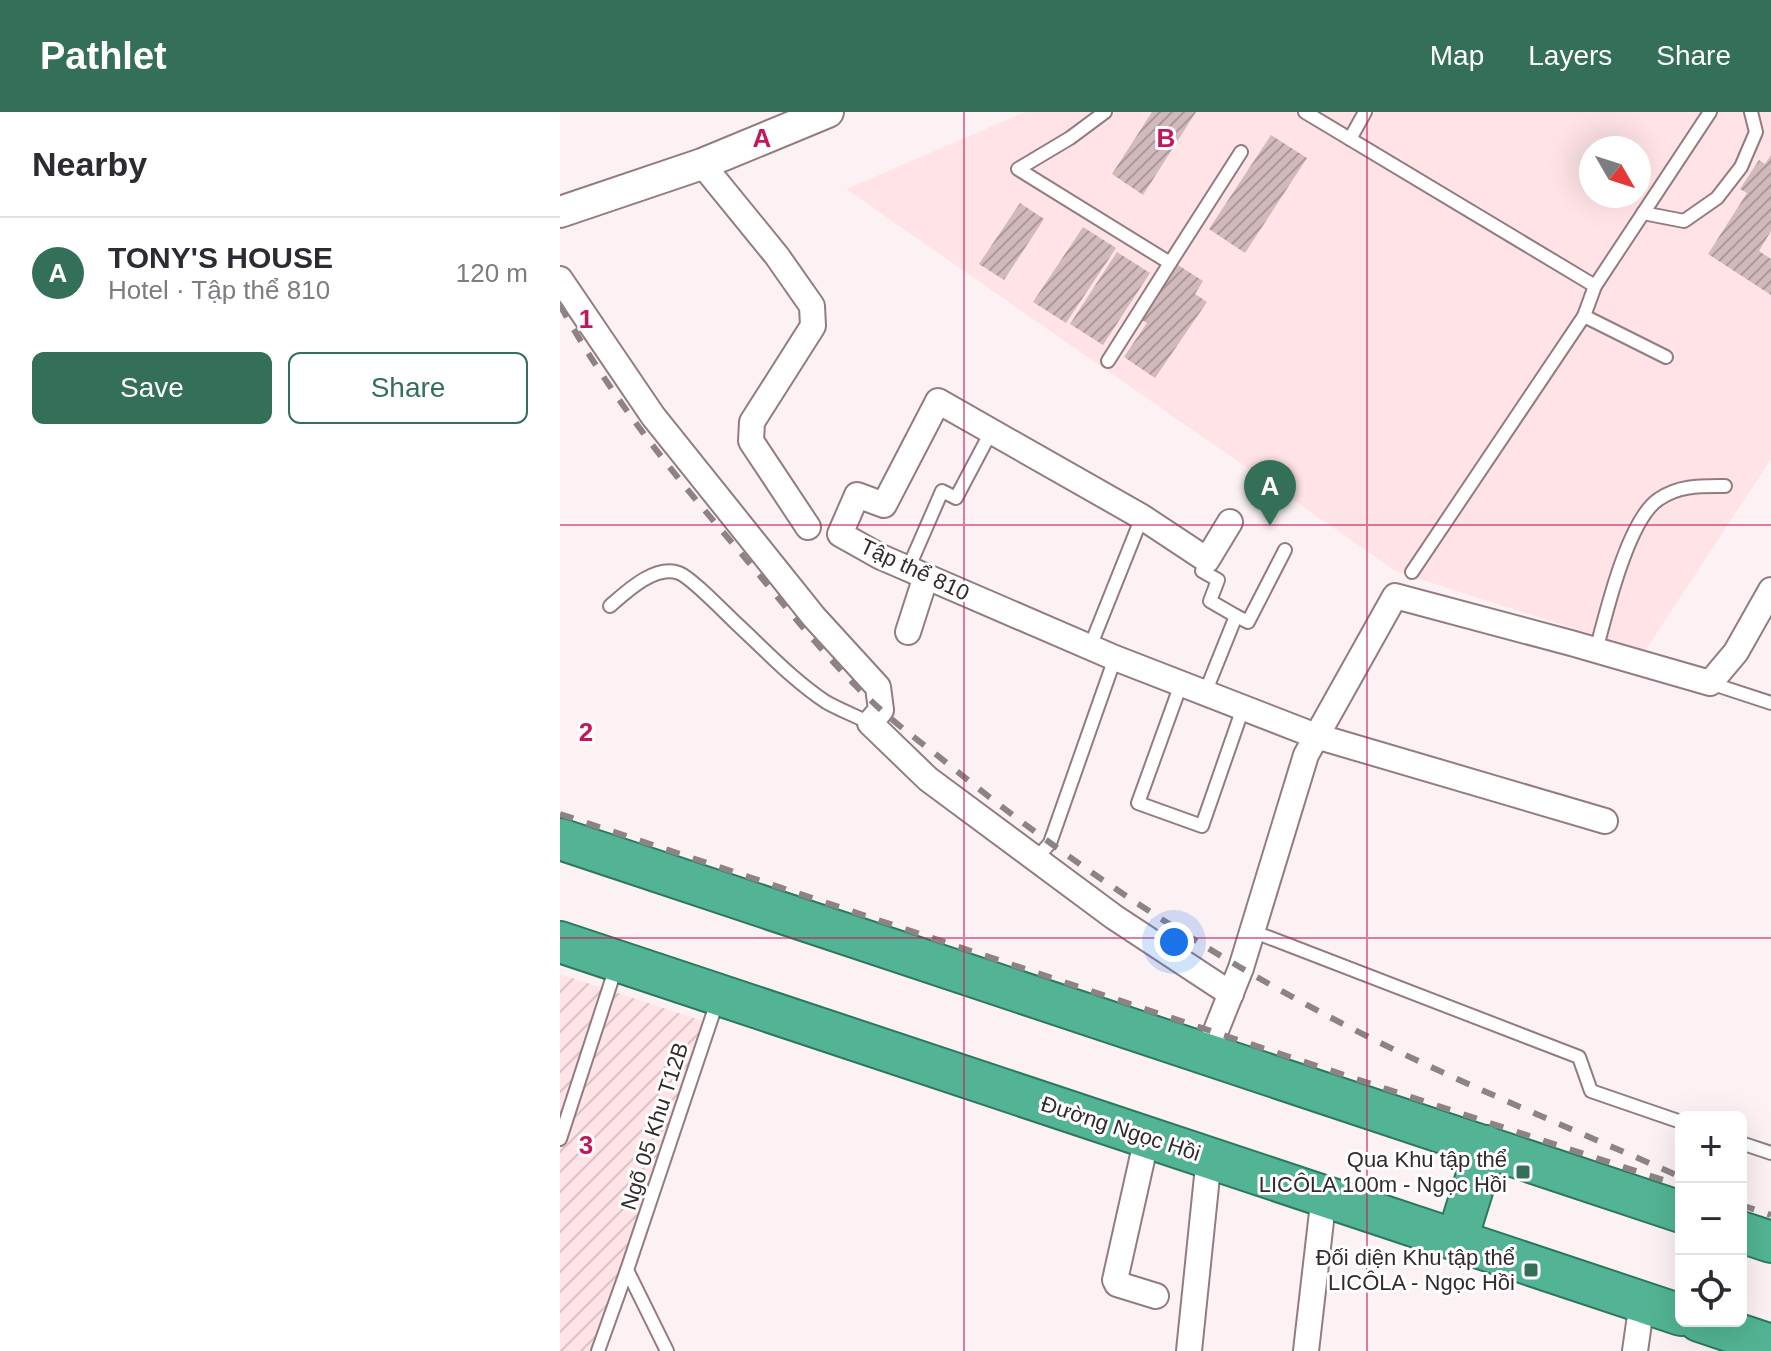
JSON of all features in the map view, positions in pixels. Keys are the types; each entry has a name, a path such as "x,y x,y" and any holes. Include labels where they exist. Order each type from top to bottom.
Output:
{"highway":[{"path":"560,839 1675,1210"},
{"name":"Đường Ngọc Hồi","path":"560,942 1675,1313"},
{"path":"1457,1239 1486,1146"},
{"path":"1747,1234 1771,1242"},
{"path":"1717,1327 1771,1345"}],"street":[{"path":"560,212 702,164 828,112"},
{"path":"702,164 777,256 812,306 813,326 752,422 751,441 808,527"},
{"path":"560,279 653,416 814,617 878,687 881,710 870,723 928,779 1114,917 1231,994"},
{"name":"Tập thể 810","path":"1207,560 1142,517 938,401 884,505 857,495 840,534 881,557 1115,658 1316,736 1605,821"},
{"path":"1207,560 1230,522"},
{"path":"908,632 917,572"},
{"path":"1207,1053 1252,931 1306,755 1395,596 1710,683 1736,652 1771,590"},
{"path":"1147,1137 1115,1280 1117,1284 1156,1296"},
{"path":"1189,1351 1209,1157"},
{"path":"1306,1351 1324,1195"},
{"path":"1635,1351 1642,1302"}],"lane":[{"path":"1105,112 1070,138 1018,169 1170,263"},
{"path":"1305,112 1595,286"},
{"path":"1350,139 1365,112"},
{"path":"1412,572 1584,316 1595,286 1710,112"},
{"path":"1643,213 1684,221 1717,198 1741,167 1756,132 1751,112"},
{"path":"1108,361 1241,152"},
{"path":"1584,316 1666,357"},
{"path":"917,572 942,491 956,498 992,430"},
{"path":"1596,651 1616,581 1647,508 1674,491 1695,486 1725,486"},
{"path":"1090,647 1142,517"},
{"path":"1207,560 1202,571 1218,580 1210,601 1248,622 1285,550"},
{"path":"610,606 646,578 677,572 702,591 786,670 826,701 870,723"},
{"path":"1205,693 1236,616"},
{"path":"1036,859 1050,843 1115,658"},
{"path":"1710,683 1771,703"},
{"path":"1181,684 1138,803 1202,826 1243,708"},
{"path":"1252,931 1579,1057 1591,1091 1675,1120"},
{"path":"560,1139 618,961"},
{"name":"Ngõ 05 Khu T12B","path":"598,1351 719,995"},
{"path":"1747,1145 1771,1153"},
{"path":"627,1270 667,1351"}],"shaded area":[{"path":"1025,112 1771,112 1771,459 1645,651 1397,572 846,189"},
{"path":"560,974 703,1021 602,1351 560,1351"}],"building":[{"path":"1152,112 1196,112 1143,195 1112,174"},
{"path":"1271,135 1307,158 1245,253 1209,229"},
{"path":"1771,155 1771,231 1759,251 1771,259 1771,295 1708,254 1747,193 1740,189 1759,160 1765,164"},
{"path":"1020,203 1044,219 1004,280 979,264"},
{"path":"1083,227 1116,248 1066,323 1033,302"},
{"path":"1117,252 1150,273 1103,345 1070,324"},
{"path":"1178,265 1203,281 1195,294 1207,302 1155,378 1124,357 1147,323 1142,320"}],"railway":[{"path":"560,305 599,371 643,433 825,653 888,716 1000,805 1163,920 1277,989 1430,1067 1675,1174"},
{"path":"560,814 1666,1181"},
{"path":"1747,1207 1771,1215"}],"place":[{"name":"TONY'S HOUSE","path":"1270,526"},
{"name":"Qua Khu tập thể LICÔLA 100m - Ngọc Hồi","path":"1523,1172"},
{"name":"Đối diện Khu tập thể LICÔLA - Ngọc Hồi","path":"1531,1270"}]}
